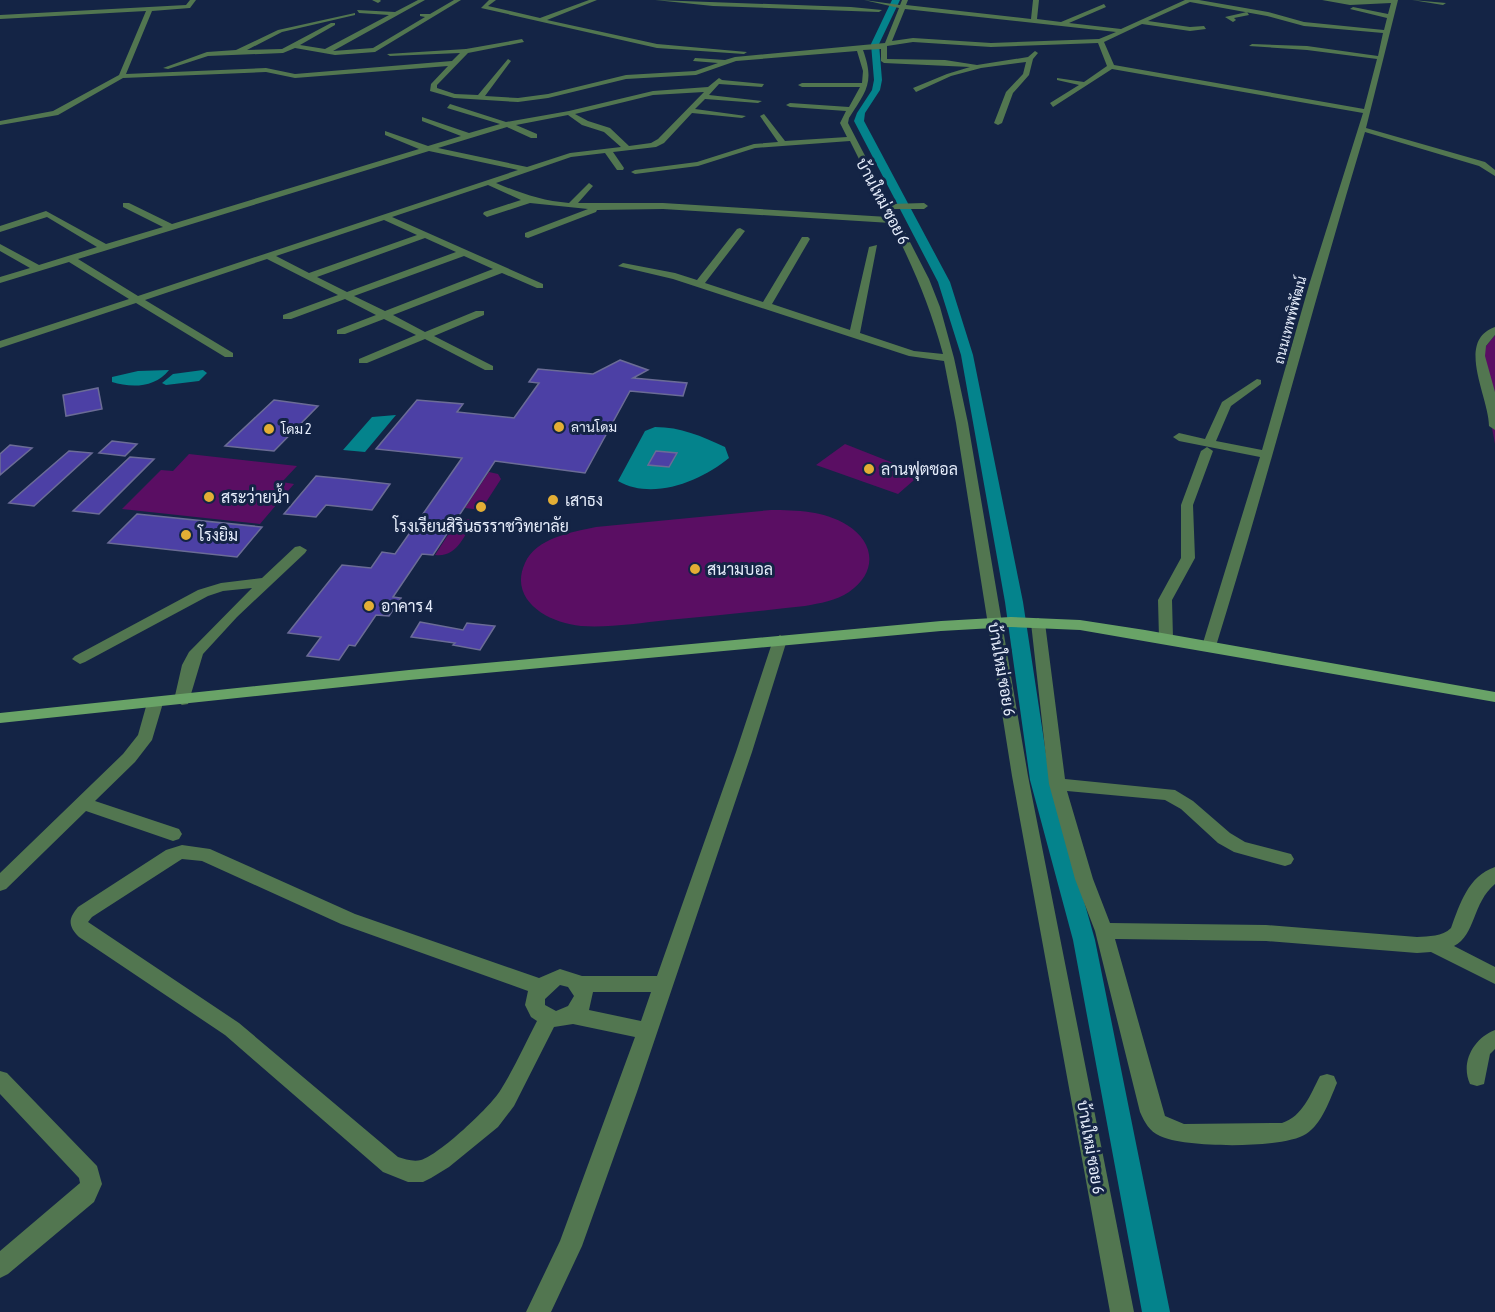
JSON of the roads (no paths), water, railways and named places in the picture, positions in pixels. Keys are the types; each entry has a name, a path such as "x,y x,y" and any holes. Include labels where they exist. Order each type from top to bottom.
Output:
{"main road":[{"path":"0,717 780,640 1025,622 1080,626 1166,638 1495,697"}],"street":[{"path":"0,17 188,7 193,0"},
{"path":"153,68 264,63 378,0"},
{"path":"325,52 422,0"},
{"path":"294,46 325,52 375,50 458,0"},
{"path":"493,0 483,7 657,46 770,56"},
{"path":"539,21 594,0"},
{"path":"658,0 719,6 886,5"},
{"path":"867,0 900,7 1119,30"},
{"path":"1034,20 1036,0"},
{"path":"918,36 981,45 1100,41 1119,30 1189,0 1304,24 1388,32"},
{"path":"1325,0 1350,3 1395,0"},
{"name":"ถนนเทพพิพัฒน์","path":"1209,646 1268,456 1360,129 1367,112 1395,0"},
{"path":"1415,0 1443,3"},
{"path":"1061,24 1104,6"},
{"path":"802,85 866,85 867,69 900,7"},
{"path":"122,76 150,9"},
{"path":"1353,9 1392,17"},
{"path":"237,52 280,31 356,13 408,14"},
{"path":"1233,20 1228,17 1258,13"},
{"path":"419,15 431,16"},
{"path":"1138,22 1190,29 1204,28"},
{"path":"466,51 433,85 433,89 454,96 517,104 626,77 696,73 725,62 750,58 877,47 918,36 948,39 963,33"},
{"path":"390,54 466,51 522,41"},
{"path":"1100,41 1111,67"},
{"path":"998,123 1013,87 1028,73 1030,59 1044,42"},
{"path":"1252,46 1293,46 1381,58"},
{"path":"877,47 884,61 945,62 980,66"},
{"path":"166,68 207,54 283,51"},
{"path":"668,56 685,52 750,58"},
{"path":"916,90 949,75 980,66 1030,59"},
{"path":"695,60 725,62"},
{"path":"478,99 508,61"},
{"path":"0,123 55,113 122,76 266,70 295,76 454,63"},
{"path":"1053,105 1111,67 1367,112"},
{"path":"1059,79 1084,84"},
{"path":"0,345 570,155 653,145 661,141 692,111 718,81 762,85"},
{"name":"บ้านใหม่ ซอย 6","path":"866,85 844,123 924,279 935,307 949,358 962,423 1020,776 1122,1312"},
{"path":"0,280 431,148 505,123 569,113 653,93 712,89"},
{"path":"705,97 759,101"},
{"path":"790,105 851,109"},
{"path":"450,106 505,123 534,136"},
{"path":"692,111 742,116"},
{"path":"488,117 503,112"},
{"path":"569,113 585,123 607,130 627,148"},
{"path":"764,116 783,144"},
{"path":"425,119 469,136"},
{"path":"1360,129 1467,159 1482,164 1495,174"},
{"path":"388,133 411,144 526,169"},
{"path":"635,172 698,164 749,147 851,139"},
{"path":"608,151 620,168"},
{"path":"487,183 529,200 571,206 653,205 891,211 924,206"},
{"path":"571,206 590,186"},
{"path":"487,214 529,200"},
{"path":"126,204 170,227"},
{"path":"528,235 599,207"},
{"path":"0,229 48,216 104,247"},
{"path":"384,217 540,286"},
{"path":"699,284 740,231"},
{"path":"310,276 426,236"},
{"path":"766,306 805,239"},
{"path":"0,247 37,268"},
{"path":"854,335 874,247"},
{"path":"287,317 463,253"},
{"path":"266,255 489,369"},
{"path":"69,258 229,355"},
{"path":"623,266 675,276 913,354 949,358"},
{"path":"341,332 502,269"},
{"path":"363,361 480,312"},
{"path":"1495,330 1484,340 1480,351 1483,378 1494,410 1495,426"},
{"path":"1166,638 1165,600 1188,558 1187,505 1226,404 1257,382"},
{"path":"1179,437 1208,447 1268,456"},
{"path":"182,700 190,665 196,652 208,637 300,550"},
{"path":"80,659 203,593 221,587 266,582"},
{"path":"1025,622 1057,784 1084,879 1104,931 1151,1112 1157,1123 1184,1134 1282,1133 1299,1126 1311,1114 1327,1083"},
{"path":"538,1312 570,1246 664,984 780,640"},
{"path":"0,884 139,746 146,736 155,703"},
{"path":"1057,784 1169,794 1187,805 1224,838 1240,847 1285,859"},
{"path":"82,803 174,834"},
{"path":"540,987 348,919 204,854 192,852 172,855 79,919 79,925 86,932 232,1029 391,1165 408,1171 423,1171 441,1160 490,1120 507,1099 549,1018"},
{"path":"1104,931 1266,933 1435,945 1454,938 1461,932 1474,892 1495,874"},
{"path":"1435,945 1495,976"},
{"path":"572,1015 583,1004 584,997 579,984 574,980 560,977 545,982 534,999 538,1011 549,1018 557,1019 572,1015 647,1031"},
{"path":"579,984 664,984"},
{"path":"1477,1077 1481,1050 1485,1043 1495,1039"},
{"path":"0,1080 89,1173 91,1184 86,1194 0,1266"}],"waterway":[{"path":"896,0 875,44 878,80 876,90 861,113 859,121 944,282 967,355 1014,602 1040,780 1084,940 1156,1312"}],"place":[{"name":"ลานโดม","path":"559,427"},
{"name":"โดม 2","path":"269,429"},
{"name":"ลานฟุตซอล","path":"869,469"},
{"name":"สระว่ายน้ำ","path":"209,497"},
{"name":"เสาธง","path":"553,500"},
{"name":"โรงเรียนสิรินธรราชวิทยาลัย","path":"481,507"},
{"name":"โรงยิม","path":"186,535"},
{"name":"สนามบอล","path":"695,569"},
{"name":"อาคาร 4","path":"369,606"}]}
